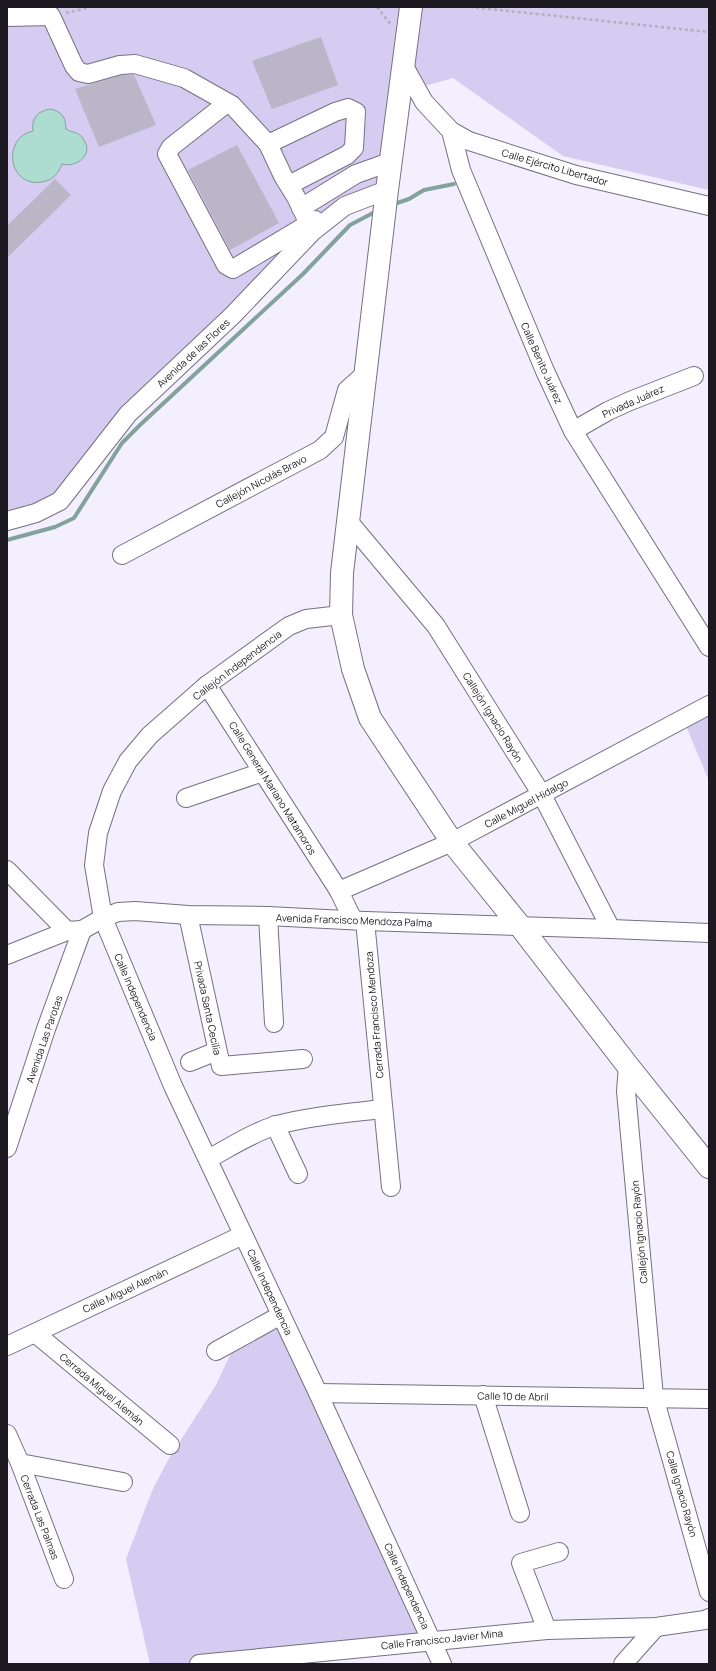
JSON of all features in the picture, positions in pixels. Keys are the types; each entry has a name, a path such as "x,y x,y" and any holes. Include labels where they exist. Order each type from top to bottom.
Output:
{"main road":[{"path":"411,7 389,176 342,573 341,615 353,669 370,718 452,842 520,926 628,1066 705,1155"}],"street":[{"path":"7,17 51,16 74,66 79,72 88,74 120,65 135,64 184,78 232,106 268,144 276,163 305,216"},
{"name":"Calle Benito Juárez","path":"404,66 424,102 451,131 464,177 545,371 573,431 709,647"},
{"path":"227,103 171,147 167,154 226,265 233,269 305,216 356,174 389,176"},
{"path":"268,144 335,112 348,108 356,112 354,148 347,155 289,185"},
{"name":"Calle Ejército Libertador","path":"451,131 469,141 576,175 709,206"},
{"name":"Avenida de las Flores","path":"7,521 36,513 60,501 128,414 233,315 312,232 345,206 389,176"},
{"name":"Callejón Nicolás Bravo","path":"122,555 320,450 334,436 346,390 365,374"},
{"name":"Privada Juárez","path":"573,431 608,411 694,376"},
{"name":"Callejón Ignacio Rayón","path":"349,522 436,626 542,795 611,928"},
{"name":"Callejón Independencia","path":"103,918 94,865 98,833 112,791 128,761 150,735 208,685 289,626 306,619 341,615"},
{"name":"Calle General Mariano Matamoros","path":"208,685 359,921"},
{"name":"Calle Miguel Hidalgo","path":"339,891 452,842 709,705"},
{"path":"186,798 263,772"},
{"path":"7,870 74,931"},
{"name":"Avenida Francisco Mendoza Palma","path":"7,955 74,931 118,912 135,911 188,915 268,916 359,921 611,928 709,933"},
{"name":"Privada Santa Cecilia","path":"188,915 221,1066 303,1059"},
{"path":"268,916 274,1023"},
{"name":"Calle Independencia","path":"103,918 173,1086 433,1640 442,1664"},
{"name":"Cerrada Francisco Mendoza","path":"359,921 383,1109 391,1187"},
{"name":"Avenida Las Parotas","path":"7,1148 46,1029 74,931"},
{"path":"190,1062 217,1051"},
{"name":"Callejón Ignacio Rayón","path":"628,1066 626,1091 654,1397"},
{"path":"208,1159 275,1125 315,1117 383,1109"},
{"path":"275,1125 298,1174"},
{"name":"Calle Miguel Alemán","path":"7,1346 243,1235"},
{"path":"216,1350 281,1314"},
{"name":"Cerrada Miguel Alemán","path":"34,1333 170,1445"},
{"name":"Calle 10 de Abril","path":"318,1393 709,1398"},
{"path":"483,1395 520,1513"},
{"name":"Calle Ignacio Rayón","path":"654,1397 709,1592"},
{"path":"7,1434 20,1463"},
{"name":"Cerrada Las Palmas","path":"20,1463 123,1482"},
{"name":"Cerrada Las Palmas","path":"20,1463 64,1579"},
{"path":"547,1630 521,1563 559,1552"},
{"name":"Calle Francisco Javier Mina","path":"199,1664 547,1630 656,1627 705,1620 709,1618"},
{"path":"622,1664 656,1627"}],"path":[{"path":"51,16 91,7"},
{"path":"470,7 709,32"}],"shaded area":[{"path":"7,7 709,7 709,190 563,156 453,78 400,93 387,190 345,206 128,414 60,501 7,521"},
{"path":"50,109 57,111 62,115 65,121 66,129 78,133 82,137 87,151 78,162 67,165 62,164 58,172 51,179 33,182 24,179 17,172 13,163 13,153 16,143 23,136 33,131 33,122 36,116 42,111"},
{"path":"709,705 709,781 683,719"},
{"path":"281,1315 433,1640 199,1664 150,1664 126,1559 152,1491 168,1460 216,1385 232,1351"}],"building":[{"path":"321,37 338,85 272,109 252,61"},
{"path":"122,75 134,75 156,125 99,147 75,89"},
{"path":"237,145 279,223 230,250 188,170"},
{"path":"55,179 71,195 7,258 7,226"}],"waterway":[{"path":"397,203 409,199 424,190 454,184"},
{"path":"7,540 55,527 74,518 122,443 303,274 350,225 373,213"}]}
